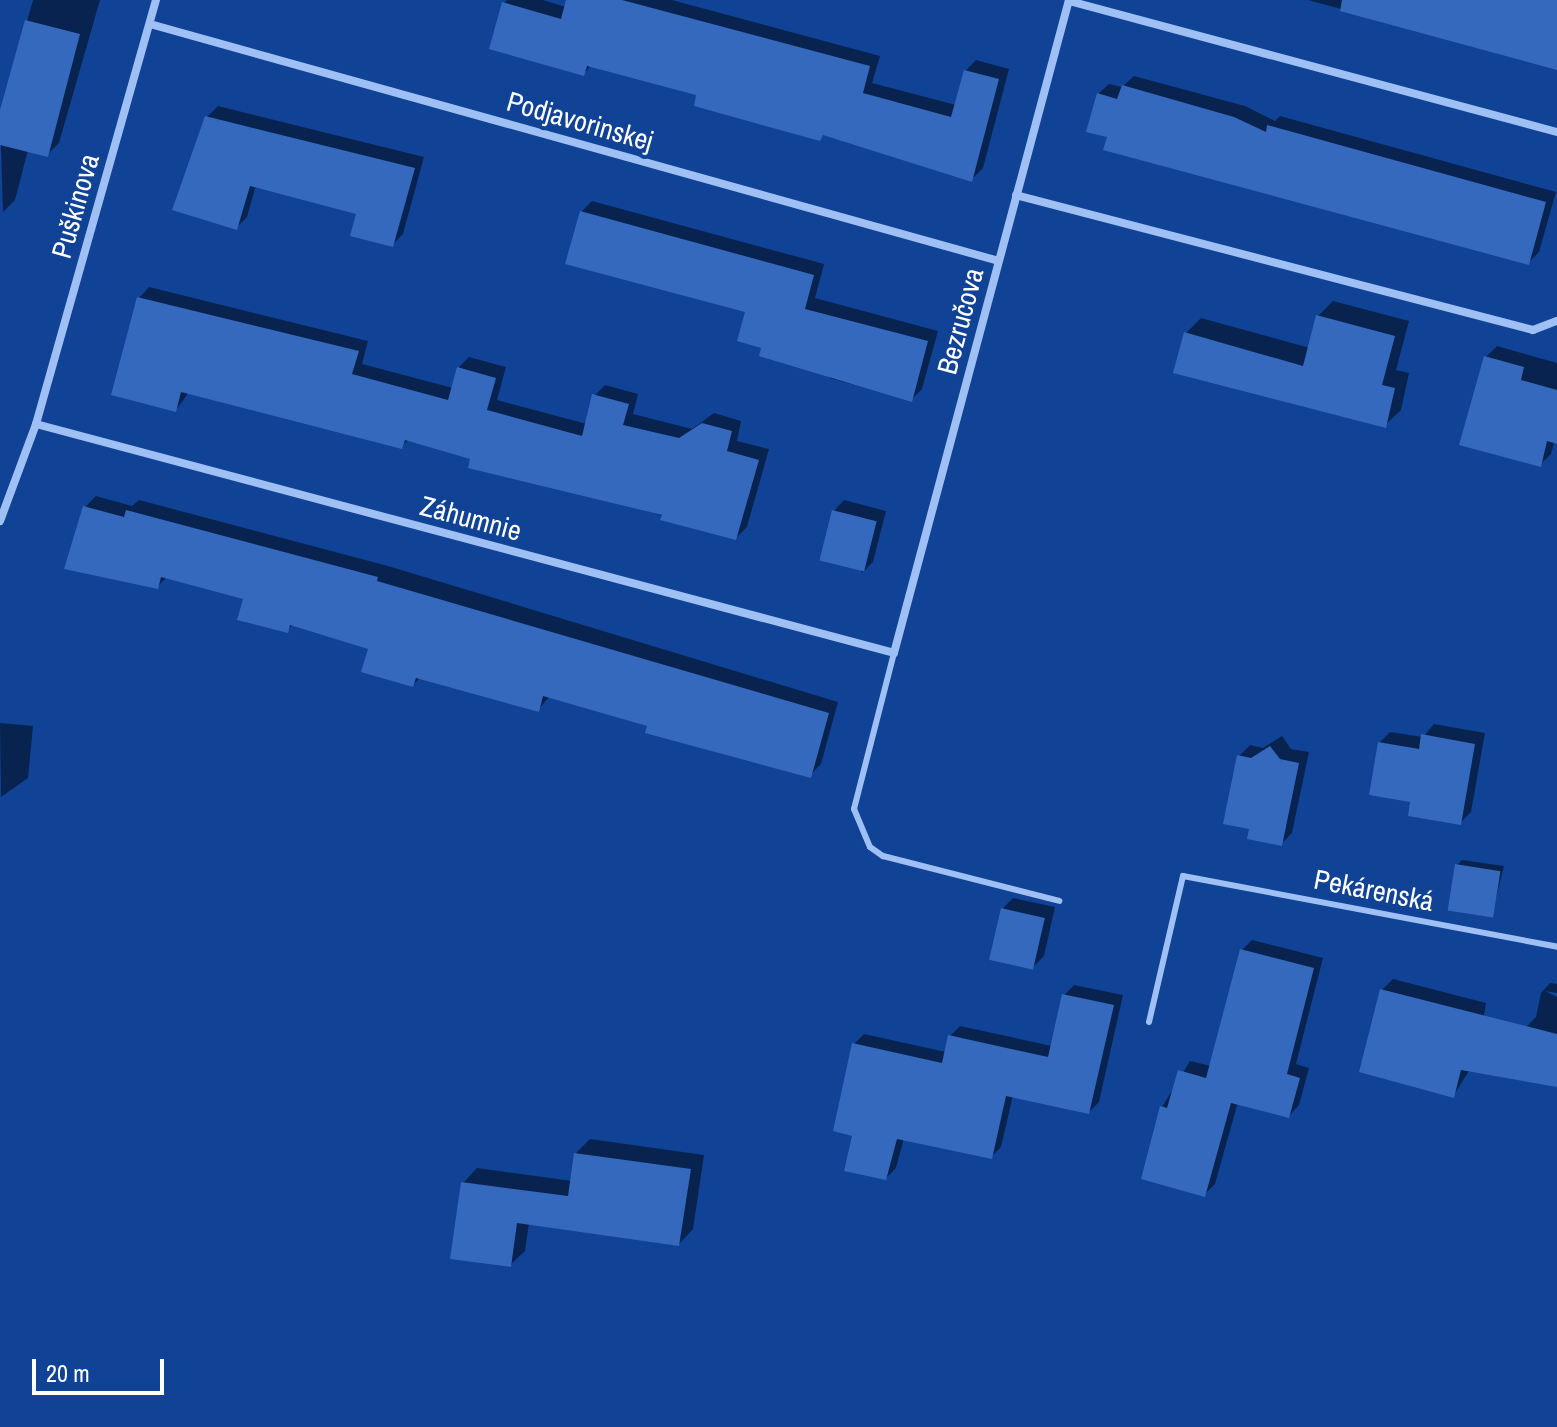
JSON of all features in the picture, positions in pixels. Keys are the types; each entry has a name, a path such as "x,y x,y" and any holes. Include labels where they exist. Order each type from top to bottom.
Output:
{"street":[{"name":"Puškinova","path":"0,521 36,424 156,0"},
{"path":"1069,0 1557,132"},
{"name":"Bezručova","path":"894,653 1069,0"},
{"name":"Podjavorinskej","path":"150,24 999,261"},
{"path":"1016,195 1533,330 1557,321"},
{"name":"Záhumnie","path":"36,424 894,653"}],"lane":[{"path":"894,653 854,809 870,847 883,856 1059,901"},
{"name":"Pekárenská","path":"1149,1022 1183,876 1557,947"}],"building":[{"path":"566,0 622,0 870,66 863,93 951,117 964,70 999,79 972,182 823,135 820,141 694,106 696,95 587,66 584,76 489,49 502,2 561,19"},
{"path":"1342,0 1557,0 1557,70 1340,11"},
{"path":"25,20 80,34 48,157 0,145 0,110"},
{"path":"1122,85 1234,117 1266,132 1267,125 1546,202 1529,265 1103,150 1107,137 1086,132 1097,93 1117,99"},
{"path":"205,116 415,168 393,247 350,236 356,214 250,186 237,230 172,210"},
{"path":"580,211 814,275 805,309 928,341 912,402 759,356 761,348 737,341 745,312 565,264"},
{"path":"137,297 359,351 352,374 448,400 457,367 496,378 487,410 582,436 592,394 629,404 623,425 679,438 702,423 732,431 727,451 759,460 736,540 660,520 662,515 468,468 470,459 405,440 402,449 181,392 176,412 111,395"},
{"path":"1316,315 1395,336 1382,385 1395,388 1386,428 1173,373 1184,332 1303,366"},
{"path":"1484,356 1524,367 1521,380 1557,390 1557,444 1547,441 1541,467 1459,445"},
{"path":"83,506 124,517 126,510 378,577 377,581 829,713 811,778 645,733 647,726 543,696 539,712 416,678 413,687 361,672 368,649 290,625 288,633 237,620 243,599 161,577 158,589 64,569"},
{"path":"832,510 877,521 864,572 819,560"},
{"path":"1421,734 1475,744 1461,825 1408,816 1410,802 1369,795 1378,742 1419,749"},
{"path":"1270,746 1280,759 1299,763 1282,846 1247,839 1249,829 1223,824 1237,755 1251,758"},
{"path":"1455,864 1500,871 1493,918 1448,910"},
{"path":"1001,908 1045,918 1033,970 989,960"},
{"path":"1240,949 1314,968 1287,1074 1300,1078 1289,1118 1231,1103 1205,1197 1141,1179 1160,1106 1167,1108 1178,1070 1206,1078"},
{"path":"1380,989 1557,1034 1557,1087 1461,1070 1454,1098 1359,1072"},
{"path":"1062,994 1114,1005 1089,1114 1006,1096 992,1159 897,1139 886,1180 844,1171 852,1136 833,1131 852,1043 942,1063 948,1035 1048,1057"},
{"path":"574,1153 691,1169 679,1246 517,1223 511,1267 450,1259 461,1182 568,1196"}]}
